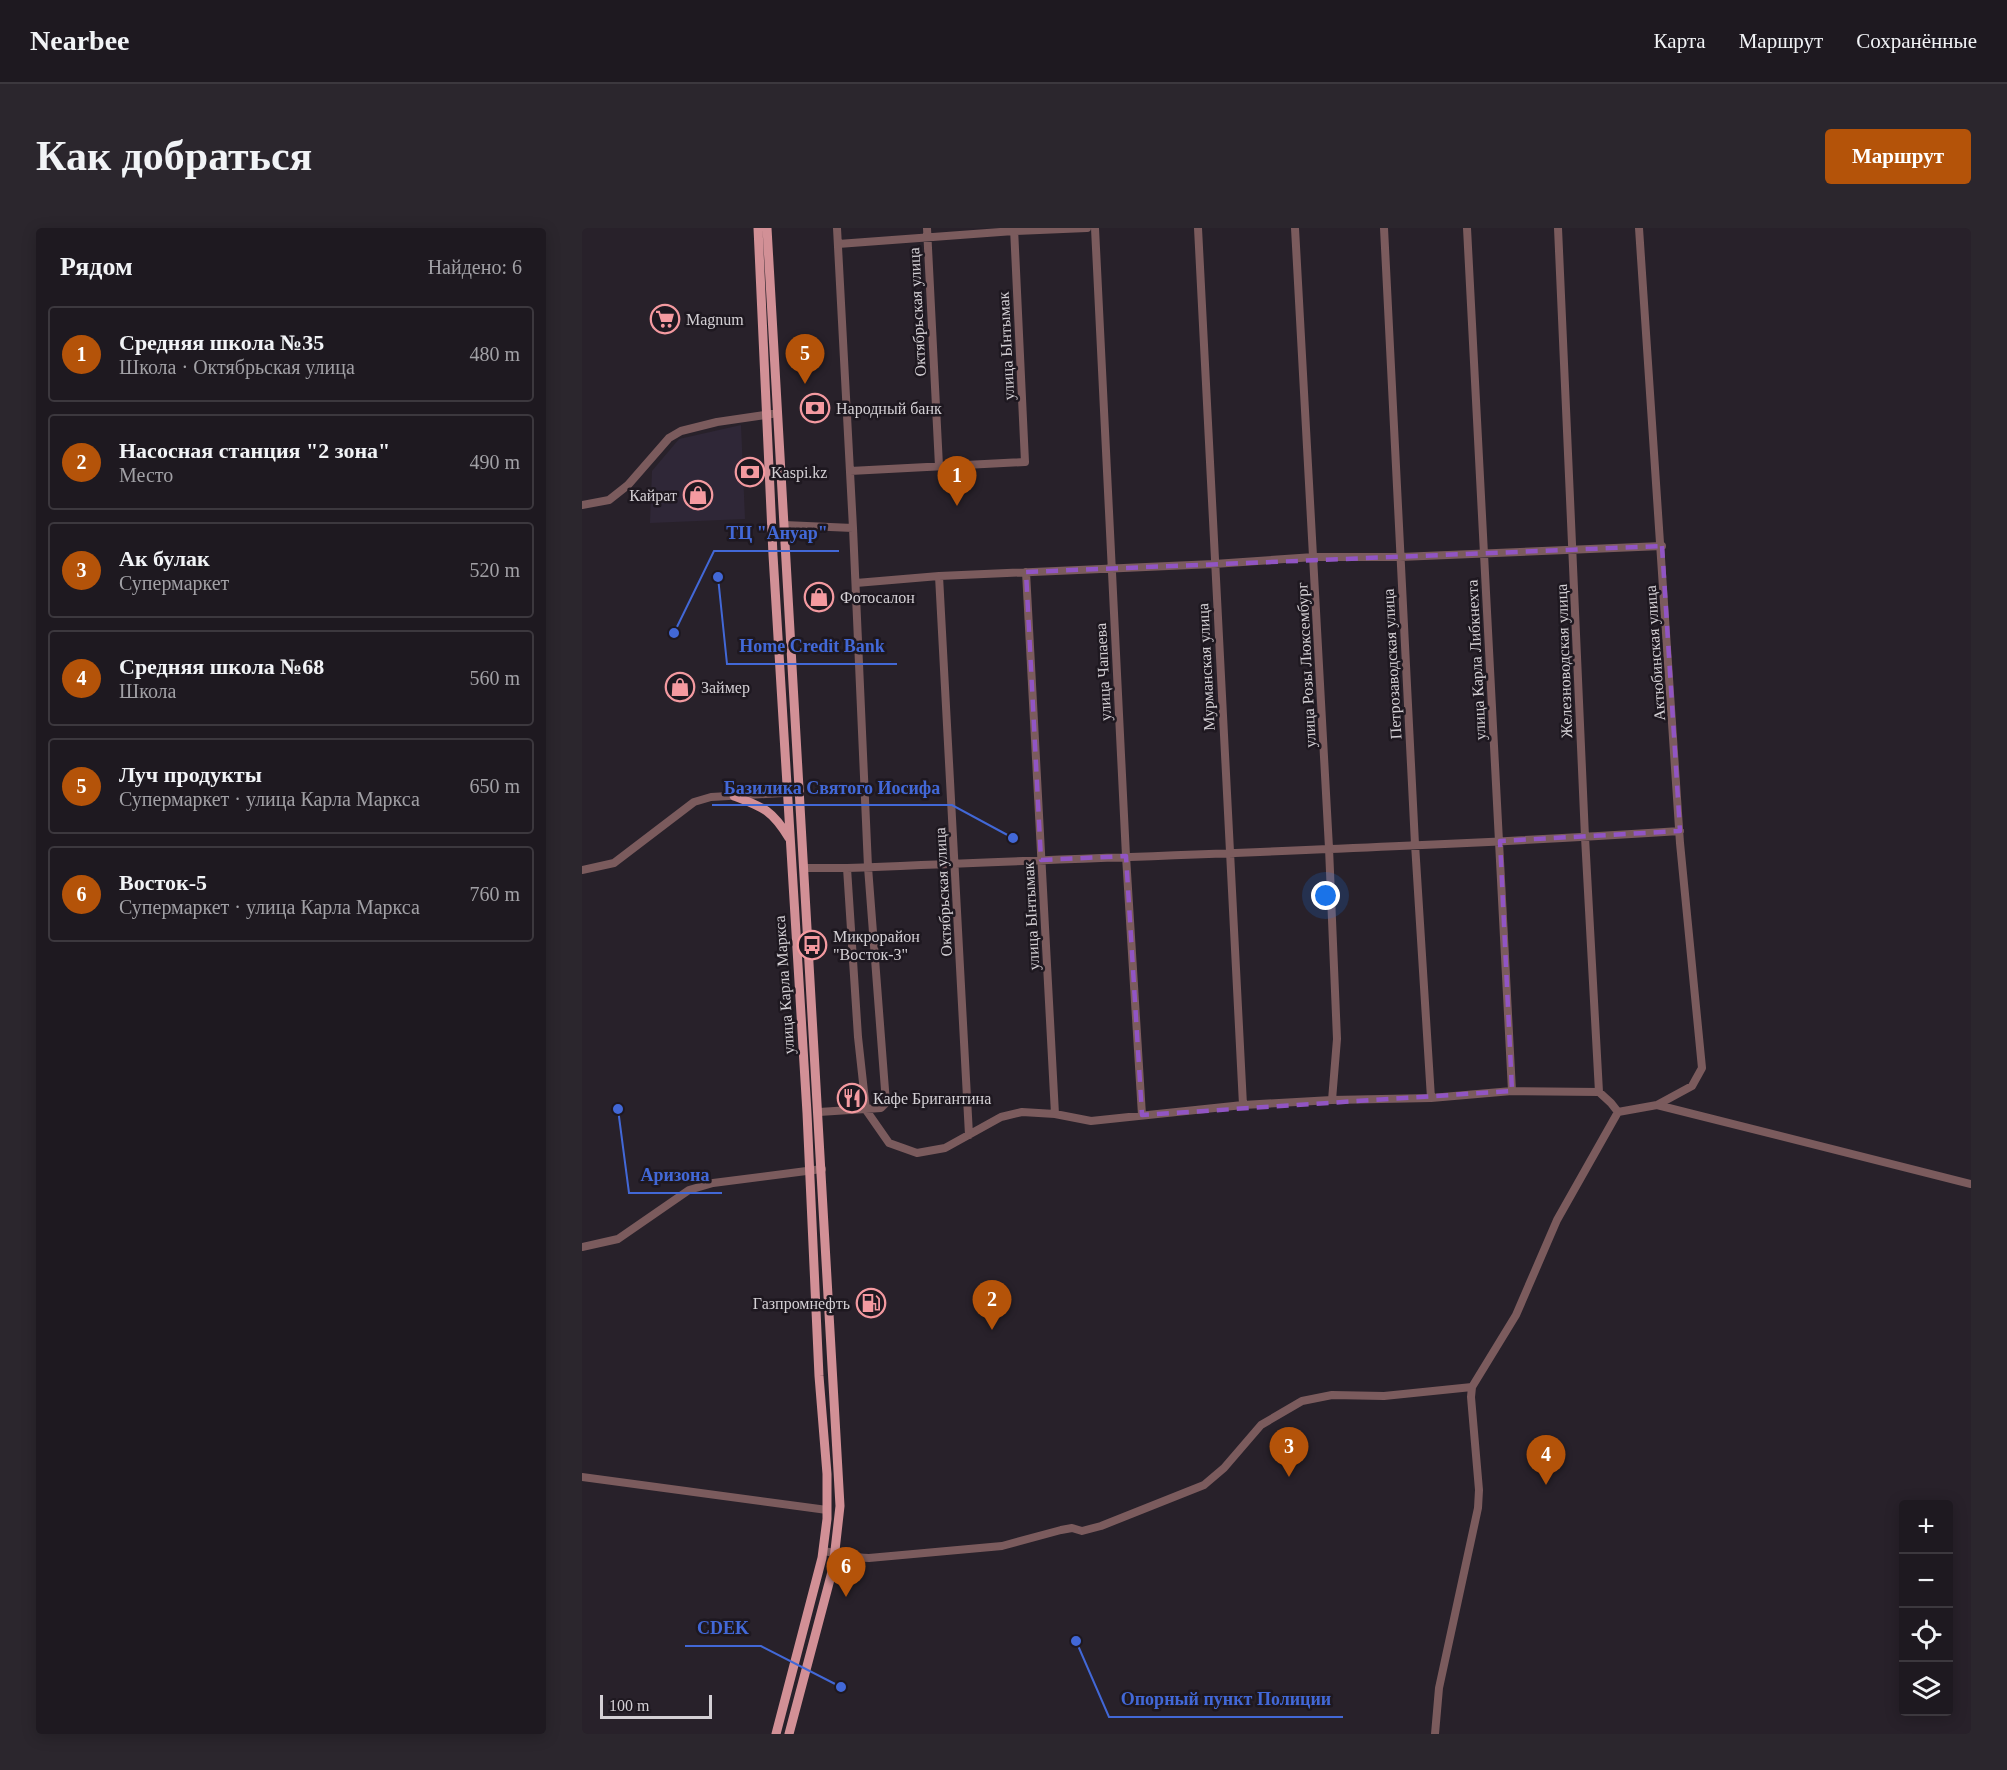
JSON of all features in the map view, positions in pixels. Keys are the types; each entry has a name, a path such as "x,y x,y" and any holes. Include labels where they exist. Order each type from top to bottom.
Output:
{"main road":[{"name":"улица Карла Маркса","path":"758,228 766,415 810,1171 819,1376 827,1474 827,1510 823,1551 776,1734"},
{"name":"улица Карла Маркса","path":"767,228 840,1506 836,1553 789,1734"},
{"path":"734,796 764,807 776,819 790,840"}],"street":[{"path":"819,1112 881,1108 886,1103 868,867 837,228"},
{"name":"Октябрьская улица","path":"927,228 939,466"},
{"path":"838,244 1014,229 1087,228"},
{"name":"улица Чапаева","path":"1095,228 1126,856 1142,1115"},
{"name":"Мурманская улица","path":"1198,228 1243,1105"},
{"name":"улица Розы Люксембург","path":"1295,228 1329,848 1337,1040 1332,1100"},
{"name":"Петрозаводская улица","path":"1384,228 1415,844 1431,1098"},
{"name":"улица Карла Либкнехта","path":"1467,228 1512,1091"},
{"name":"Железноводская улица","path":"1558,228 1585,837 1599,1092"},
{"name":"Актюбинская улица","path":"1639,228 1680,831 1702,1068 1692,1086 1657,1105"},
{"name":"улица Ынтымак","path":"939,466 1025,462 1014,229"},
{"path":"582,505 609,500 625,488 669,438 681,431 717,422 777,413"},
{"path":"850,471 939,466"},
{"path":"784,525 853,528"},
{"path":"856,583 939,576 1314,558 1400,557 1662,546"},
{"name":"улица Ынтымак","path":"1026,572 1055,1114"},
{"name":"Октябрьская улица","path":"939,576 969,1135"},
{"path":"582,870 614,863 694,802 711,797 800,792"},
{"path":"804,868 1500,841 1680,831"},
{"path":"847,868 858,1037 866,1110 889,1143 917,1153 945,1148 1001,1117 1022,1112 1055,1114 1091,1121 1243,1105 1431,1098 1512,1091 1599,1092 1618,1112"},
{"path":"1618,1112 1657,1105 1971,1184"},
{"path":"1435,1734 1439,1688 1478,1508 1479,1490 1472,1387 1516,1315 1557,1220 1618,1112"},
{"path":"582,1246 618,1239 689,1190 713,1183 822,1169"},
{"path":"823,1551 851,1558 869,1558 1002,1546 1072,1528 1082,1531 1101,1526 1204,1485 1224,1468 1261,1425 1302,1401 1332,1395 1384,1396 1472,1387"},
{"path":"582,1477 827,1510"}],"highlighted area":[{"path":"1662,546 1680,831 1500,841 1512,1091 1142,1115 1126,856 1041,860 1026,572"}],"shaded area":[{"name":"Кайрат","path":"741,425 745,519 650,523 652,471 679,439"}],"place":[{"name":"Magnum","path":"665,319"},
{"name":"Луч продукты","path":"805,384"},
{"name":"Народный банк","path":"815,408"},
{"name":"Kaspi.kz","path":"750,472"},
{"name":"Кайрат","path":"698,495"},
{"name":"Средняя школа №35","path":"957,506"},
{"name":"Home Credit Bank","path":"718,577"},
{"name":"Фотосалон","path":"819,597"},
{"name":"ТЦ \"Ануар\"","path":"674,633"},
{"name":"Займер","path":"680,687"},
{"name":"Базилика Святого Иосифа","path":"1013,838"},
{"name":"Микрорайон \"Восток-3\"","path":"812,945"},
{"name":"Кафе Бригантина","path":"852,1098"},
{"name":"Аризона","path":"618,1109"},
{"name":"Газпромнефть","path":"871,1303"},
{"name":"Насосная станция \"2 зона\"","path":"992,1330"},
{"name":"Ак булак","path":"1289,1477"},
{"name":"Средняя школа №68","path":"1546,1485"},
{"name":"Восток-5","path":"846,1597"},
{"name":"Опорный пункт Полиции","path":"1076,1641"},
{"name":"CDEK","path":"841,1687"}]}
